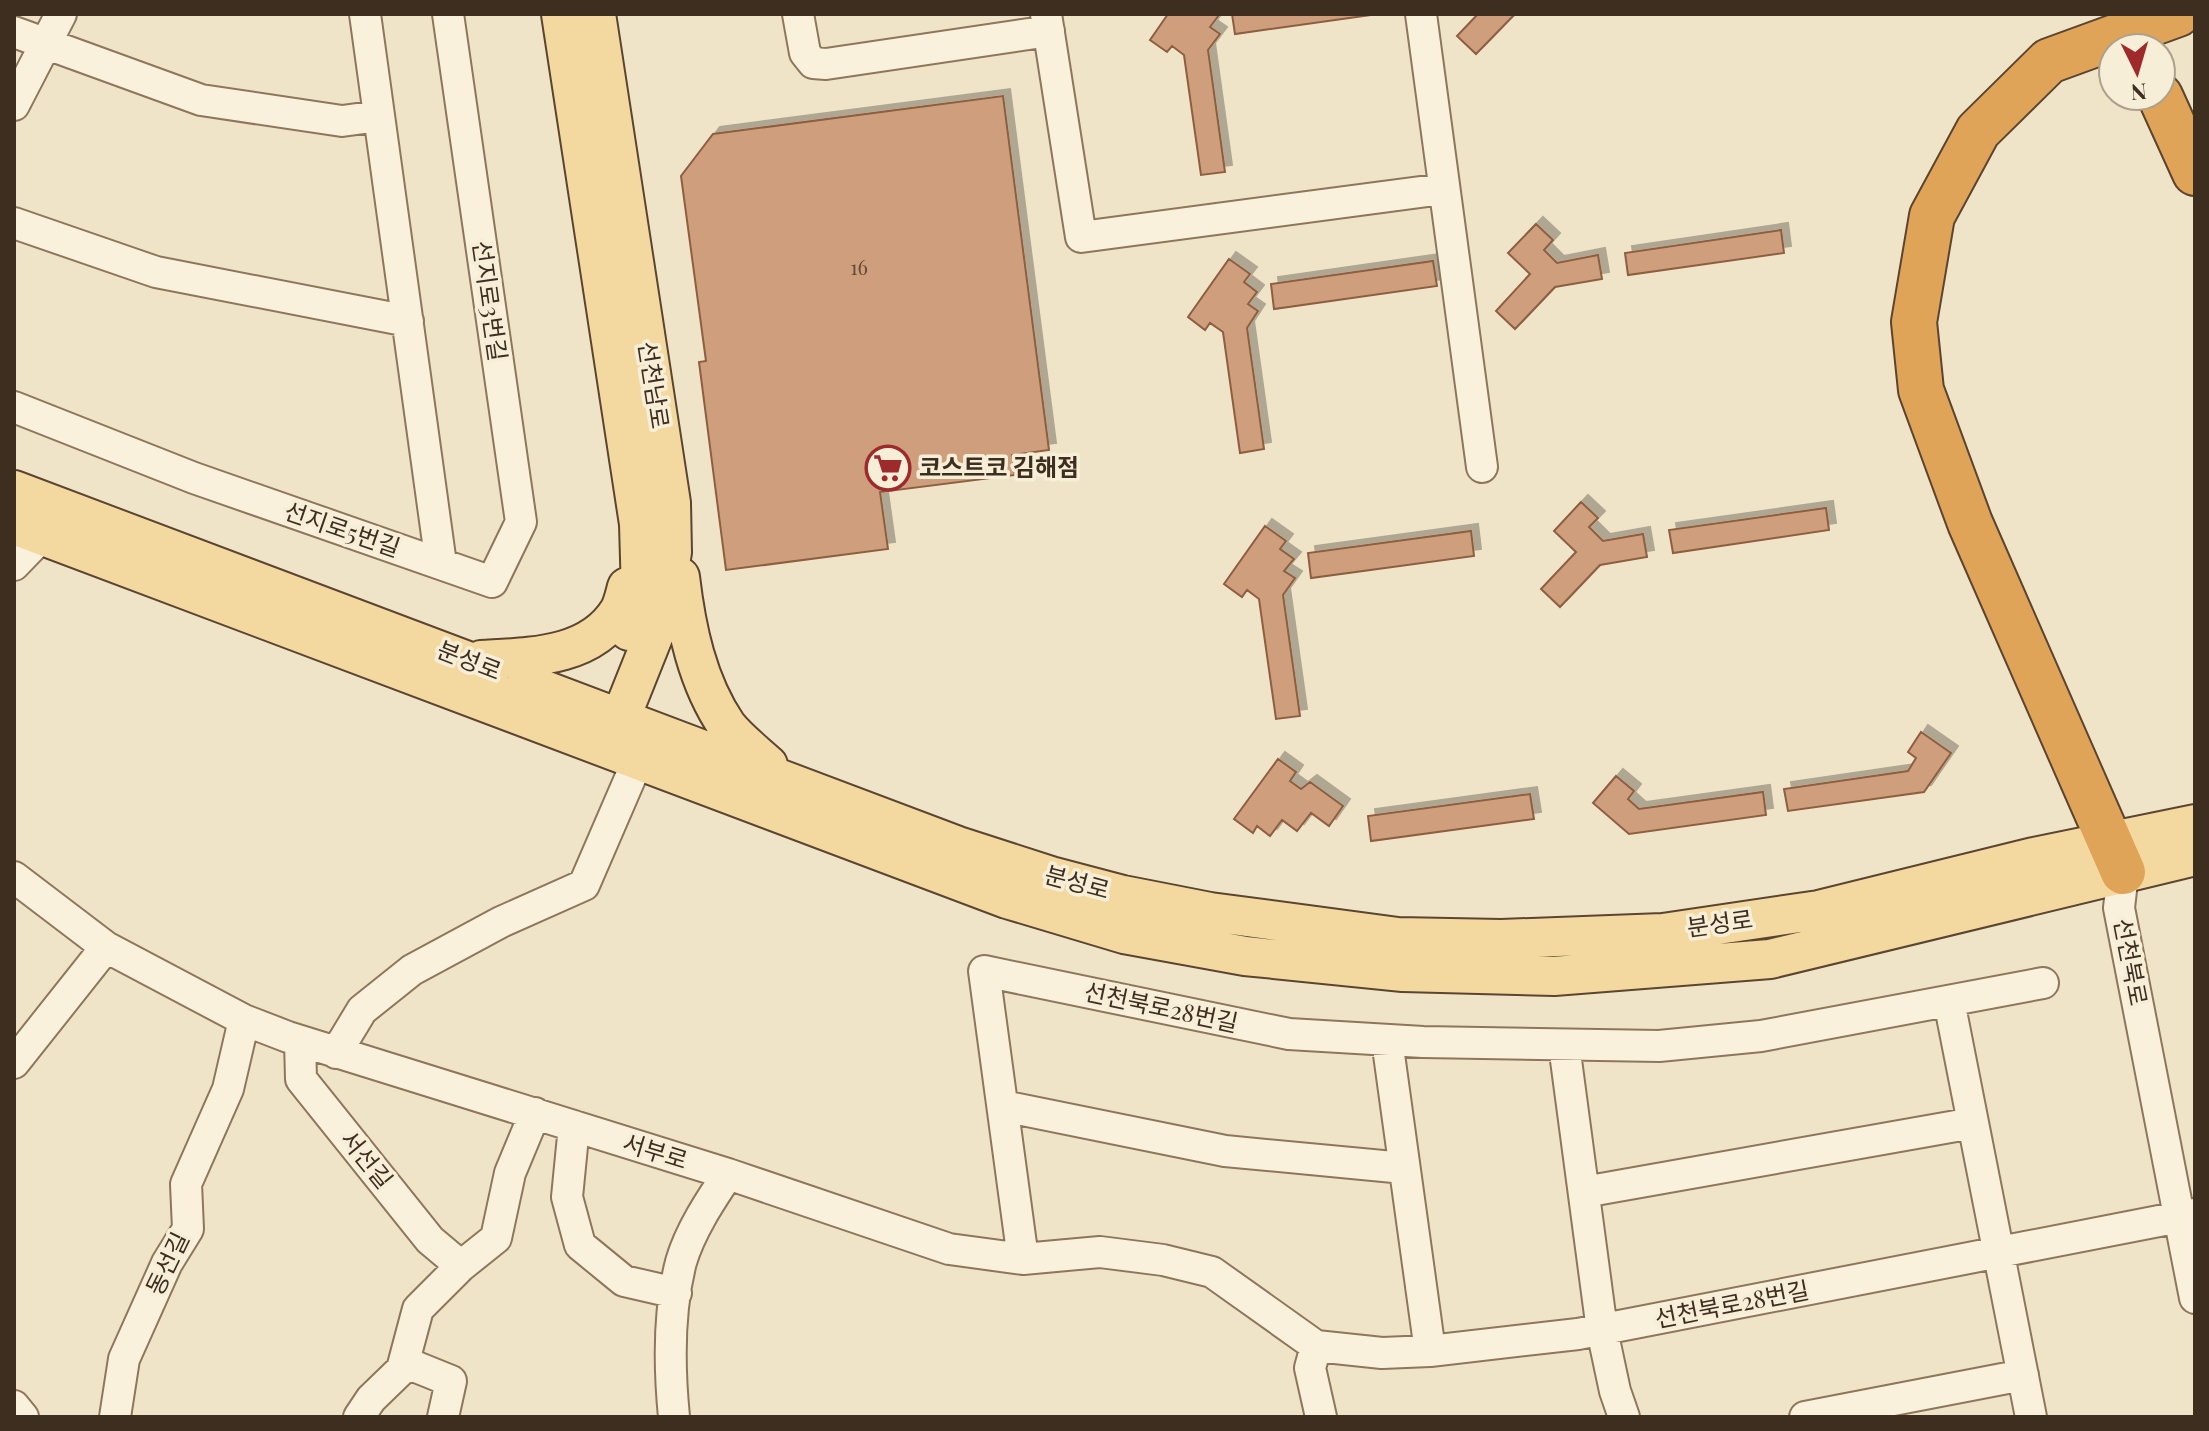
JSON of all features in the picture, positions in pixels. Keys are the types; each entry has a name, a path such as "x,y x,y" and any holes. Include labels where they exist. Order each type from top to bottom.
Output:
{"highway":[{"path":"2099,14 1978,131 1932,216 1914,322 1921,390 1970,523 2117,857"},
{"path":"2042,68 2170,26"},
{"path":"2042,68 2097,72"},
{"path":"2167,112 2195,173"}],"main road":[{"name":"선천남로","path":"561,14 639,524 641,594 612,736"},
{"name":"선천남로","path":"596,14 671,503 672,552 663,612 612,736"},
{"name":"분성로","path":"14,490 467,661 612,736 781,778 958,846 1051,876 1123,895 1210,912 1398,937 1501,939 1663,933 1819,910 2034,857 2117,857"},
{"path":"671,503 685,626 707,687 728,727 781,778"},
{"name":"분성로","path":"29,530 612,736 908,864 1007,899 1124,934 1245,956 1403,972 1554,976 1770,959 2117,857 2195,824"},
{"path":"467,661 534,656 569,649 600,632 620,610 640,546"},
{"path":"2117,857 2195,856"}],"street":[{"path":"14,105 61,14"},
{"name":"선지로5번길","path":"14,407 194,478 441,564 365,14"},
{"name":"선지로3번길","path":"441,564 492,582 521,522 448,14"},
{"path":"798,14 805,53 813,63 826,64 1047,23 1081,237 1443,189"},
{"path":"1421,14 1482,467"},
{"path":"14,32 201,100 342,121 379,116"},
{"path":"14,223 156,272 408,321"},
{"path":"14,565 29,530"},
{"path":"336,1053 362,1010 412,970 501,922 584,885 612,736"},
{"name":"선천북로","path":"2117,857 2119,908 2190,1215 2195,1298"},
{"name":"서부로","path":"14,877 106,947 244,1020 300,1041 728,1174 949,1249 1023,1259 1100,1252 1163,1260 1212,1272 1316,1346"},
{"path":"14,1063 106,947"},
{"name":"선천북로28번길","path":"1003,1106 984,971 1289,1034 1564,1045 1659,1046 1761,1036 2043,983"},
{"path":"1949,1001 2031,1417"},
{"name":"동선길","path":"115,1417 124,1359 167,1263 188,1229 186,1184 228,1089 244,1020"},
{"path":"1387,1040 1430,1351"},
{"name":"서선길","path":"300,1041 301,1079 430,1240 461,1266"},
{"path":"1564,1045 1602,1330 1624,1417"},
{"path":"1023,1259 1003,1106 1225,1151 1404,1168"},
{"path":"359,1417 371,1399 402,1369 418,1309 461,1266 496,1238 510,1173 535,1113"},
{"path":"1584,1192 1973,1123"},
{"path":"574,1126 567,1197 580,1245 624,1281 676,1293"},
{"path":"674,1417 670,1350 682,1260 705,1209 728,1174"},
{"name":"선천북로28번길","path":"1316,1346 1382,1353 1430,1351 1602,1330 2190,1215"},
{"path":"1316,1346 1310,1368 1321,1417"},
{"path":"404,1362 457,1371 443,1417"},
{"path":"1805,1417 2023,1375"},
{"path":"14,1406 23,1417"}],"building":[{"path":"1168,14 1219,15 1210,27 1220,34 1208,50 1225,172 1201,175 1184,55 1172,46 1167,52 1150,40"},
{"path":"1232,14 1378,14 1235,34"},
{"path":"1478,14 1515,14 1476,54 1457,36"},
{"path":"1003,96 1049,450 1012,455 1015,475 880,492 888,549 726,570 699,362 706,361 681,176 713,134"},
{"path":"1536,224 1553,240 1544,250 1557,263 1598,255 1602,279 1555,287 1515,329 1496,311 1530,274 1508,253"},
{"path":"1781,230 1784,253 1628,275 1625,253"},
{"path":"1229,259 1250,274 1244,282 1257,292 1248,304 1258,311 1247,328 1264,449 1240,453 1223,332 1210,323 1205,330 1188,317"},
{"path":"1433,261 1437,286 1274,309 1271,284"},
{"path":"1581,502 1598,518 1589,527 1603,541 1643,534 1647,557 1600,565 1560,607 1541,589 1576,552 1554,531"},
{"path":"1826,508 1829,530 1673,553 1669,530"},
{"path":"1265,526 1286,541 1280,549 1294,559 1284,571 1295,578 1283,595 1300,716 1276,719 1259,599 1247,590 1242,597 1224,584"},
{"path":"1471,531 1474,556 1311,578 1308,553"},
{"path":"1921,732 1951,753 1924,792 1788,811 1784,789 1908,771 1916,758 1908,752"},
{"path":"1278,759 1296,772 1290,781 1301,789 1310,782 1343,806 1329,826 1311,813 1297,831 1282,820 1270,836 1257,826 1253,833 1234,819"},
{"path":"1616,776 1634,791 1628,799 1639,809 1763,792 1766,815 1629,834 1593,803"},
{"path":"1530,794 1534,819 1371,841 1368,816"}],"place":[{"name":"코스트코 김해점","path":"888,468"}]}
